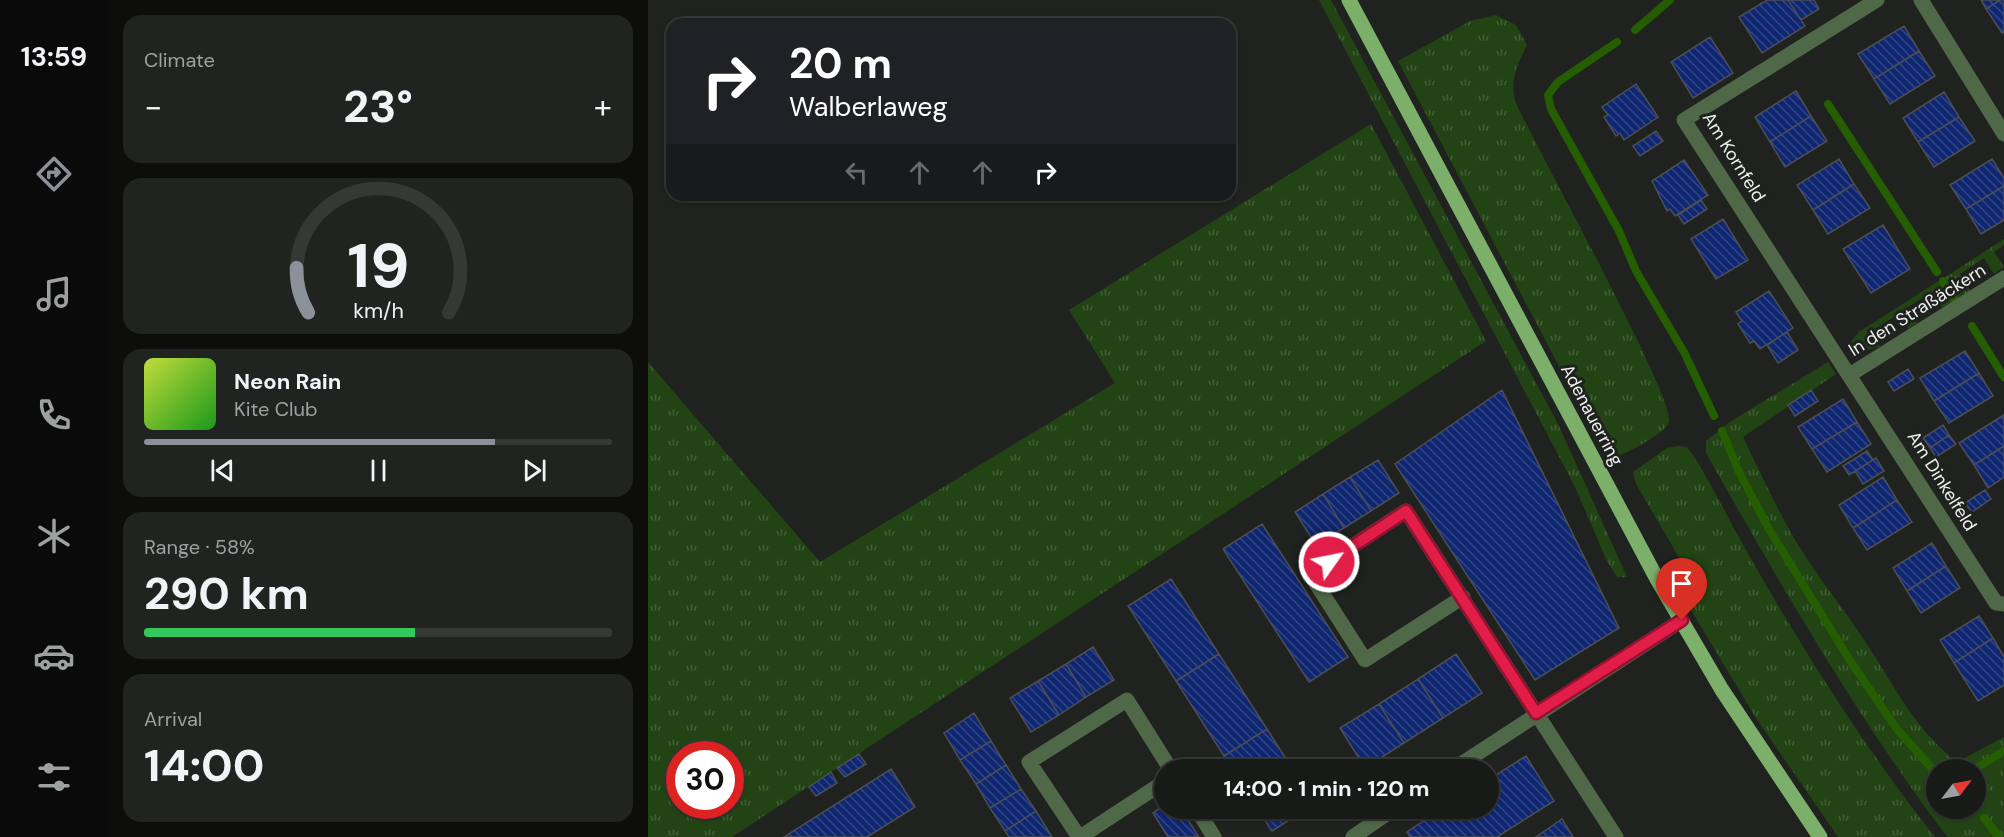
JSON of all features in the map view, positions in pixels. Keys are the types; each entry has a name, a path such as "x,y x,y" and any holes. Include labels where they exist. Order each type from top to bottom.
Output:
{"main road":[{"name":"Adenauerring","path":"1349,0 1682,620 1722,690 1820,837"}],"street":[{"name":"Am Kornfeld","path":"1851,374 1684,120 1877,0"},
{"path":"1921,0 2004,134"},
{"name":"In den Straßäckern","path":"1851,374 2004,278"},
{"name":"Am Dinkelfeld","path":"1851,374 1996,603 2004,604"},
{"path":"1463,597 1365,660 1310,574 1406,511 1463,597 1616,837"},
{"path":"1468,759 1682,620"},
{"path":"1154,788 1079,837 1029,762 1127,700 1164,759"},
{"path":"1203,819 1214,837"},
{"path":"1353,837 1379,819"}],"green space":[{"path":"1319,0 1331,0 1559,426 1627,577 1617,577 1607,561 1575,487"},
{"path":"1496,15 1516,25 1527,45 1515,72 1513,86 1515,101 1602,269 1651,368 1665,403 1669,422 1666,427 1643,444 1609,461 1398,61 1470,21"},
{"path":"1371,124 1486,341 732,837 648,837 648,362 820,562 1115,383 1069,310"},
{"path":"2004,239 2004,245 1994,252 2004,267 1994,274 1984,258 1960,274 1971,292 1959,302 1944,278"},
{"path":"1940,280 1955,304 1944,310 1932,292 1908,307 1917,323 1908,329 1898,314 1871,332 1880,347 1860,351 1847,346 1859,332"},
{"path":"1828,362 1836,374 1743,437 1798,545 1861,635 1908,708 1930,737 1954,759 1926,759 1926,808 1847,692 1789,598 1706,453 1706,441 1731,421"},
{"path":"1687,447 1693,455 1751,559 1815,666 1861,736 1935,837 1838,837 1756,718 1677,587 1691,578 1635,482 1633,472 1667,448"},
{"path":"2004,737 2004,837 1948,837 1934,819 1986,819 1986,759 1963,759"}],"building":[{"path":"1767,0 1788,0 1805,26 1762,53 1739,17"},
{"path":"1788,0 1814,0 1819,9 1801,20"},
{"path":"1981,0 2000,0 1986,9"},
{"path":"2004,0 2004,32 2002,33 1986,9"},
{"path":"1904,26 1919,51 1874,79 1858,54"},
{"path":"1710,37 1733,73 1693,98 1671,62"},
{"path":"1919,51 1935,76 1890,104 1874,79"},
{"path":"1636,84 1658,117 1624,140 1620,133 1616,136 1604,117 1608,115 1602,107"},
{"path":"1796,91 1811,116 1770,142 1755,117"},
{"path":"1944,92 1959,117 1918,142 1903,118"},
{"path":"1811,116 1827,141 1785,167 1770,142"},
{"path":"1959,117 1975,141 1934,167 1918,142"},
{"path":"1656,131 1663,141 1640,156 1633,146"},
{"path":"1839,159 1854,184 1813,210 1797,185"},
{"path":"1992,159 2004,178 2004,186 1966,209 1950,185"},
{"path":"1684,160 1708,195 1675,216 1670,209 1667,211 1652,181"},
{"path":"1854,184 1870,208 1828,234 1813,210"},
{"path":"2004,186 2004,220 1981,234 1966,209"},
{"path":"1701,200 1707,209 1684,224 1678,215"},
{"path":"1723,219 1748,260 1716,279 1691,239"},
{"path":"1883,225 1910,269 1871,293 1843,249"},
{"path":"1769,291 1793,328 1760,349 1754,341 1750,343 1738,324 1742,321 1736,312"},
{"path":"1787,332 1798,350 1778,363 1767,345"},
{"path":"1965,351 1979,373 1934,401 1920,378"},
{"path":"1908,369 1914,379 1894,391 1888,382"},
{"path":"1979,373 1993,396 1949,423 1934,401"},
{"path":"1502,390 1619,628 1535,680 1395,464"},
{"path":"1811,390 1818,401 1795,416 1788,405"},
{"path":"1843,399 1857,422 1812,449 1798,427"},
{"path":"2004,415 2004,446 1974,465 1959,443"},
{"path":"1857,422 1871,444 1827,472 1812,449"},
{"path":"1943,425 1949,435 1930,448 1923,438"},
{"path":"1949,435 1956,444 1936,457 1930,448"},
{"path":"2004,446 2004,477 1988,488 1974,465"},
{"path":"1867,451 1873,460 1849,475 1843,466"},
{"path":"1876,458 1884,471 1863,484 1855,471"},
{"path":"1378,460 1399,493 1371,511 1350,477"},
{"path":"1350,477 1371,511 1344,528 1323,494"},
{"path":"1883,477 1897,500 1853,528 1839,505"},
{"path":"1985,490 1991,499 1972,512 1965,503"},
{"path":"1323,494 1344,528 1316,545 1295,512"},
{"path":"1897,500 1912,522 1867,550 1853,528"},
{"path":"1262,524 1348,657 1309,682 1223,549"},
{"path":"1932,543 1946,566 1907,591 1893,568"},
{"path":"1946,566 1960,588 1921,613 1907,591"},
{"path":"1171,579 1219,654 1176,681 1128,606"},
{"path":"1979,616 1993,638 1954,663 1940,640"},
{"path":"1993,638 2004,657 2004,685 1978,701 1954,663"},
{"path":"1093,647 1114,680 1086,697 1066,664"},
{"path":"1219,654 1267,729 1224,756 1176,681"},
{"path":"1456,654 1482,693 1443,718 1418,679"},
{"path":"1066,664 1086,697 1059,715 1038,681"},
{"path":"1418,679 1443,718 1404,743 1379,704"},
{"path":"1038,681 1059,715 1031,732 1010,698"},
{"path":"1379,704 1404,743 1379,759 1359,759 1340,728"},
{"path":"974,713 991,741 960,760 944,733"},
{"path":"1267,729 1286,759 1226,759 1224,756"},
{"path":"991,741 1006,765 976,784 960,760"},
{"path":"859,754 866,764 845,777 837,768"},
{"path":"1526,756 1554,801 1497,837 1410,837 1407,832 1426,819 1499,819 1499,773"},
{"path":"1526,756 1554,801 1497,837 1410,837 1407,832 1426,819 1499,819 1499,773"},
{"path":"1006,765 1021,789 990,808 976,784"},
{"path":"891,769 915,807 867,837 784,837"},
{"path":"831,772 837,783 816,796 809,787"},
{"path":"1021,789 1036,811 1005,831 990,808"},
{"path":"1036,811 1052,837 1009,837 1005,831"},
{"path":"1157,819 1187,819 1199,837 1168,837"},
{"path":"1264,819 1291,819 1272,831"},
{"path":"1562,819 1573,837 1536,837"}],"waterway":[{"path":"1635,30 1670,0"},
{"path":"1617,42 1558,82 1548,95 1551,109 1619,231 1636,271 1685,354 1714,416"},
{"path":"1828,104 1937,272"},
{"path":"1943,281 1955,300"},
{"path":"1972,326 2004,377"},
{"path":"1722,431 1739,472 1770,531 1849,659 1896,728 1926,762"},
{"path":"1986,762 2004,751"},
{"path":"1985,819 1999,837"}],"route":[{"path":"1329,562 1406,511 1536,713 1682,620"}]}
